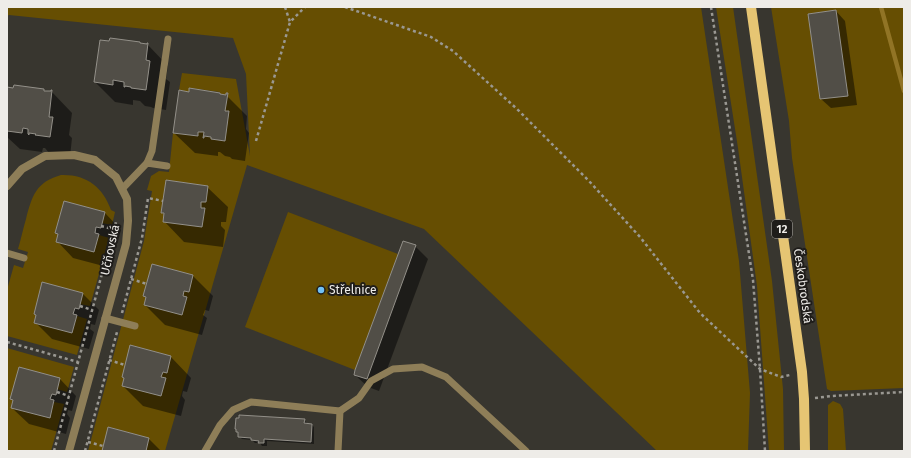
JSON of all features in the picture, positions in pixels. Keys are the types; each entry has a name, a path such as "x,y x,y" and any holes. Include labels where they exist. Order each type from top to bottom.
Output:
{"main road":[{"name":"Českobrodská","path":"751,7 802,372 805,451"}],"street":[{"name":"Učňovská","path":"9,181 22,169 45,156 74,155 95,160 116,177 127,199 128,221 126,244 69,451"}],"lane":[{"path":"122,189 147,163 152,151 168,39"},
{"path":"147,163 168,166"},
{"path":"7,253 24,258"},
{"path":"105,318 135,326"},
{"path":"205,451 220,425 232,410 251,402 340,411 359,398 372,381 393,369 422,367 446,377 526,451"},
{"path":"338,451 340,411"}],"path":[{"path":"285,7 290,22"},
{"path":"256,141 290,22 305,7"},
{"path":"345,7 431,37 453,51 517,109 589,181 640,237 700,313 760,369 785,377 802,372"},
{"path":"711,7 753,280 765,451"},
{"path":"121,318 142,238 142,221 148,198 163,201"},
{"path":"54,451 116,220 120,220"},
{"path":"101,226 114,229"},
{"path":"131,279 147,284"},
{"path":"80,306 92,310"},
{"path":"85,451 118,329"},
{"path":"7,342 78,362"},
{"path":"110,360 125,365"},
{"path":"56,392 69,396"},
{"path":"804,399 904,392"},
{"path":"88,442 103,446"}],"shaded area":[{"path":"7,7 701,7 739,261 750,393 748,451 657,451 424,229 247,165 165,451 146,451 149,438 109,427 102,451 88,451 144,241 152,191 147,190 151,176 159,171 169,172 173,133 197,136 198,132 204,132 203,138 204,136 211,137 211,139 225,141 229,112 225,111 228,94 226,95 220,94 220,92 190,88 189,92 179,90 182,73 236,79 250,156 246,74 233,38 7,16","holes":["166,180 208,186 206,202 201,202 201,208 205,208 202,227 163,222 164,213 161,213","152,264 193,275 189,291 184,291 183,296 187,298 182,315 144,305 146,297 143,296","131,345 171,356 167,372 163,372 161,377 165,379 161,396 122,386 124,378 122,377"]},
{"path":"716,7 733,7 772,281 783,389 784,451 769,451 757,286 738,148"},
{"path":"771,7 904,7 904,388 831,391 827,389 792,158 789,121","holes":["836,10 848,95 820,99 808,14"]},
{"path":"61,175 78,177 92,184 103,195 111,210 115,212 112,225 102,223 105,212 64,201 55,233 58,234 56,242 94,252 99,235 109,238 90,306 80,304 83,293 42,282 34,314 36,315 34,323 72,333 77,316 87,319 77,355 7,336 7,290 14,265 23,268 28,252 18,249 30,203 36,191 41,186 53,178"},
{"name":"Střelnice","path":"288,212 398,254 355,370 245,327"},
{"path":"7,348 74,367 67,392 57,389 60,378 19,367 11,399 13,400 11,408 49,418 54,402 64,404 51,451 7,451"},
{"path":"833,401 840,404 843,409 846,451 828,451 828,405"}],"building":[{"path":"836,10 848,96 820,99 808,14"},
{"path":"110,38 148,43 146,60 150,61 146,90 124,87 124,82 113,80 113,85 94,82 100,40 109,41"},
{"path":"14,85 44,89 44,91 52,90 49,117 53,117 50,137 29,133 29,135 28,129 23,128 22,133 7,131 7,87 13,88"},
{"path":"189,88 226,95 226,93 228,93 225,111 229,111 225,141 211,139 211,137 204,136 203,138 204,132 198,132 198,136 173,133 179,90 189,92"},
{"path":"166,180 208,186 206,202 201,202 201,208 205,208 202,227 163,222 164,213 161,213"},
{"path":"64,201 105,212 101,228 96,227 95,233 99,234 94,252 56,242 58,234 55,233"},
{"path":"403,241 416,245 367,379 354,375 355,370"},
{"path":"152,264 193,275 189,292 184,291 183,296 187,297 182,315 144,305 146,297 143,296"},
{"path":"42,282 83,293 79,309 75,308 73,314 77,315 72,333 34,323 36,315 34,314"},
{"path":"130,345 171,356 167,373 163,372 161,377 166,378 161,396 122,386 124,378 122,377"},
{"path":"19,367 60,378 56,395 52,394 50,399 54,400 50,418 11,408 13,400 10,399"},
{"path":"239,415 305,419 304,423 312,424 311,442 264,439 264,443 258,443 259,441 251,440 251,438 238,437 238,432 236,432 235,429 236,418 239,418"},
{"path":"108,427 149,438 146,451 102,451"}],"waterway":[{"path":"881,7 904,91"}],"place":[{"name":"Střelnice","path":"321,290"}]}
